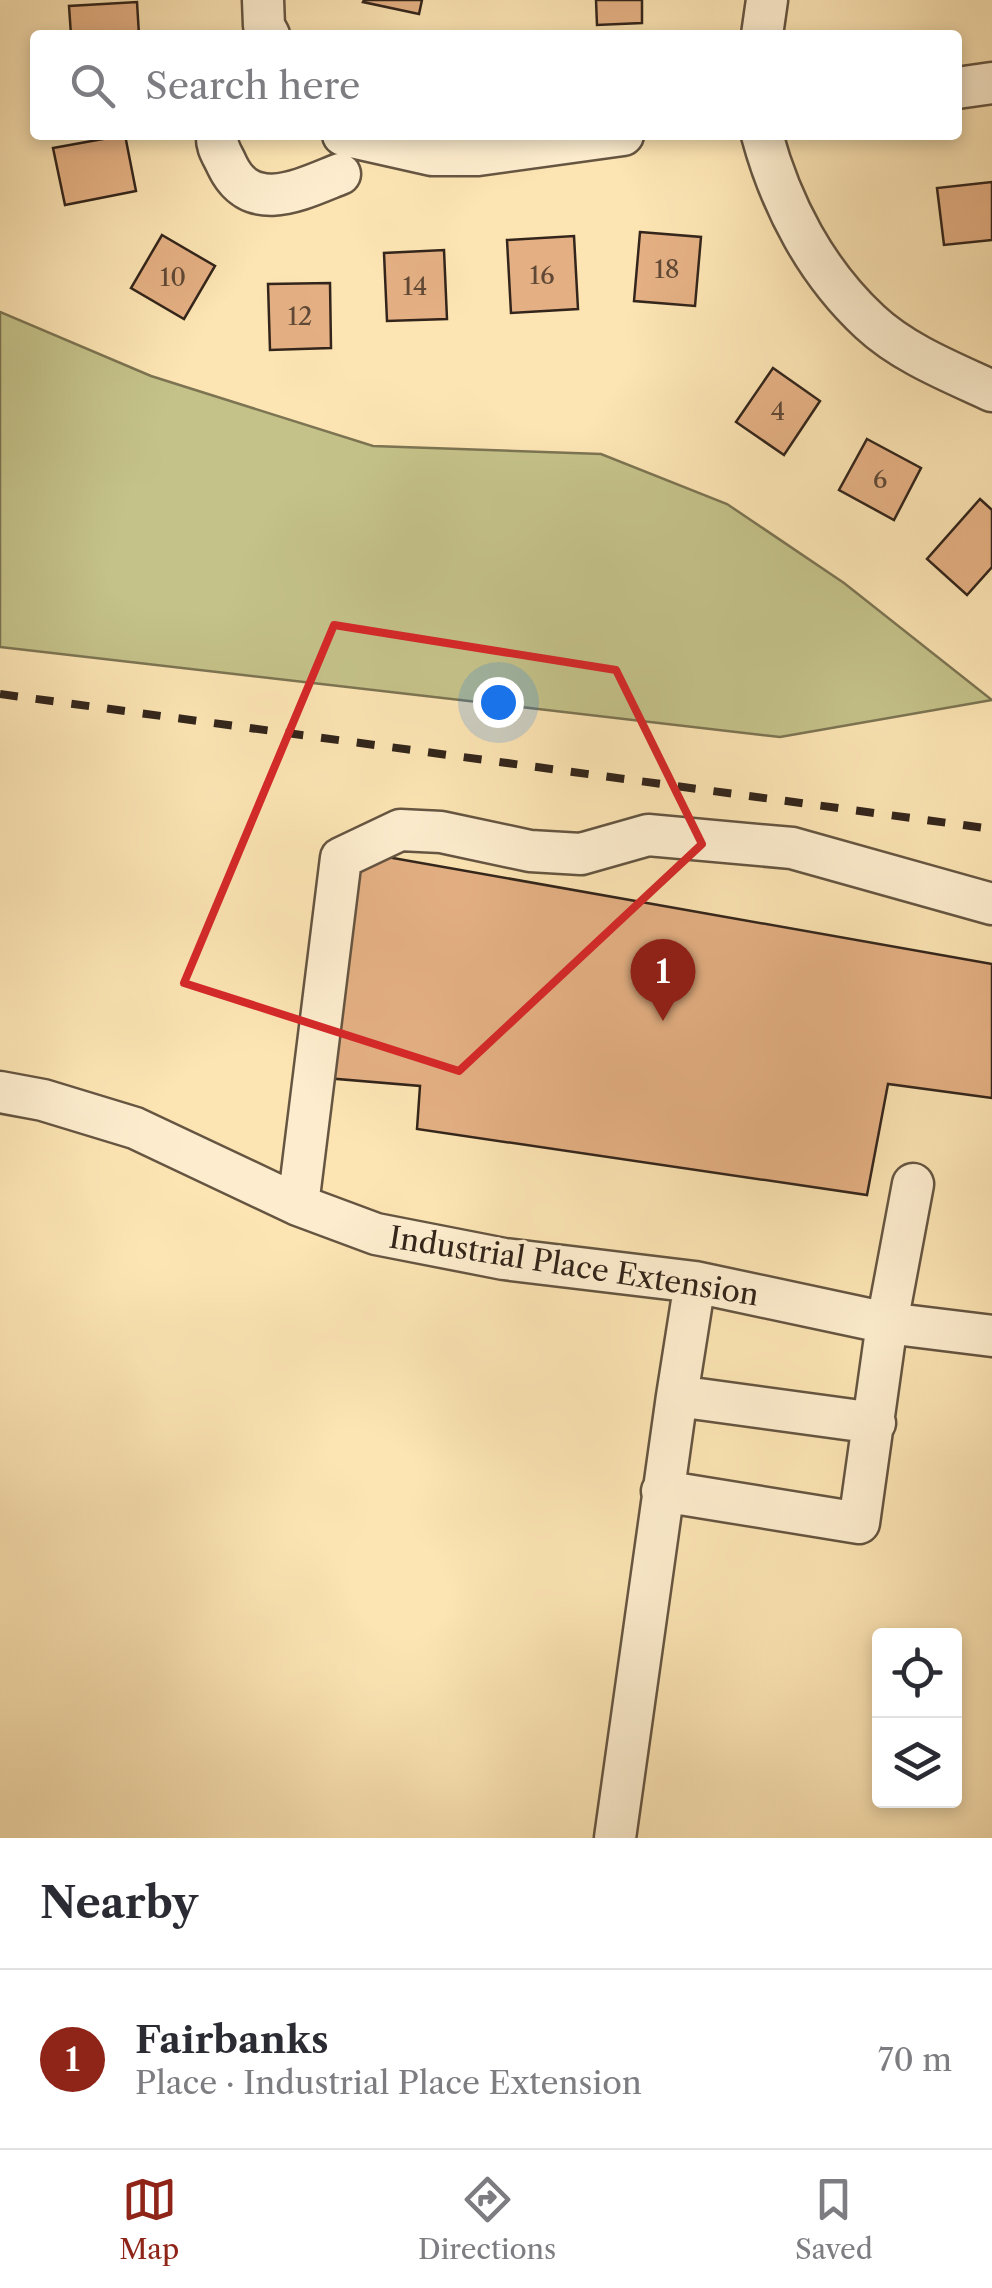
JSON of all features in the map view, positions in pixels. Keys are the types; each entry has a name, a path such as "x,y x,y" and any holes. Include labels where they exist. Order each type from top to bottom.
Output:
{"street":[{"path":"763,30 767,0"},
{"path":"962,87 992,83"},
{"path":"217,140 230,173 249,189 272,196 294,192 342,155 478,155 587,140"},
{"path":"763,140 773,176 798,229 829,278 872,324 920,356 992,391"},
{"path":"298,1205 342,858 400,830 442,832 530,851 581,854 648,835 792,848 992,904"},
{"name":"Industrial Place Extension","path":"0,1092 43,1100 135,1128 298,1205 376,1234 468,1252 695,1282 887,1323 992,1336"},
{"path":"662,1490 860,1523 887,1323 913,1184"},
{"path":"616,1838 662,1490 695,1282"},
{"path":"677,1396 874,1423"}],"highlighted area":[{"path":"334,625 616,670 702,844 459,1071 184,983"}],"shaded area":[{"path":"0,312 151,376 373,446 601,454 727,504 844,583 992,700 780,737 0,647"}],"building":[{"path":"364,0 422,0 419,14"},
{"path":"596,0 642,0 642,23 597,25"},
{"path":"137,2 139,30 71,30 69,6"},
{"path":"97,140 126,140 136,191 65,205 53,148"},
{"path":"992,182 992,240 944,245 937,188"},
{"path":"640,232 701,237 695,306 634,301"},
{"path":"162,235 215,266 184,319 131,288"},
{"path":"574,236 578,309 511,313 507,240"},
{"path":"444,250 447,319 387,321 384,253"},
{"path":"330,283 331,348 270,350 268,284"},
{"path":"773,368 820,401 784,455 736,422"},
{"path":"867,439 921,468 894,520 839,490"},
{"path":"980,499 992,510 992,567 967,595 927,559"},
{"path":"359,852 992,964 992,1098 888,1084 867,1195 417,1129 420,1086 326,1078"}],"railway":[{"path":"0,694 992,829"}],"place":[{"name":"Fairbanks","path":"663,1021"}]}
